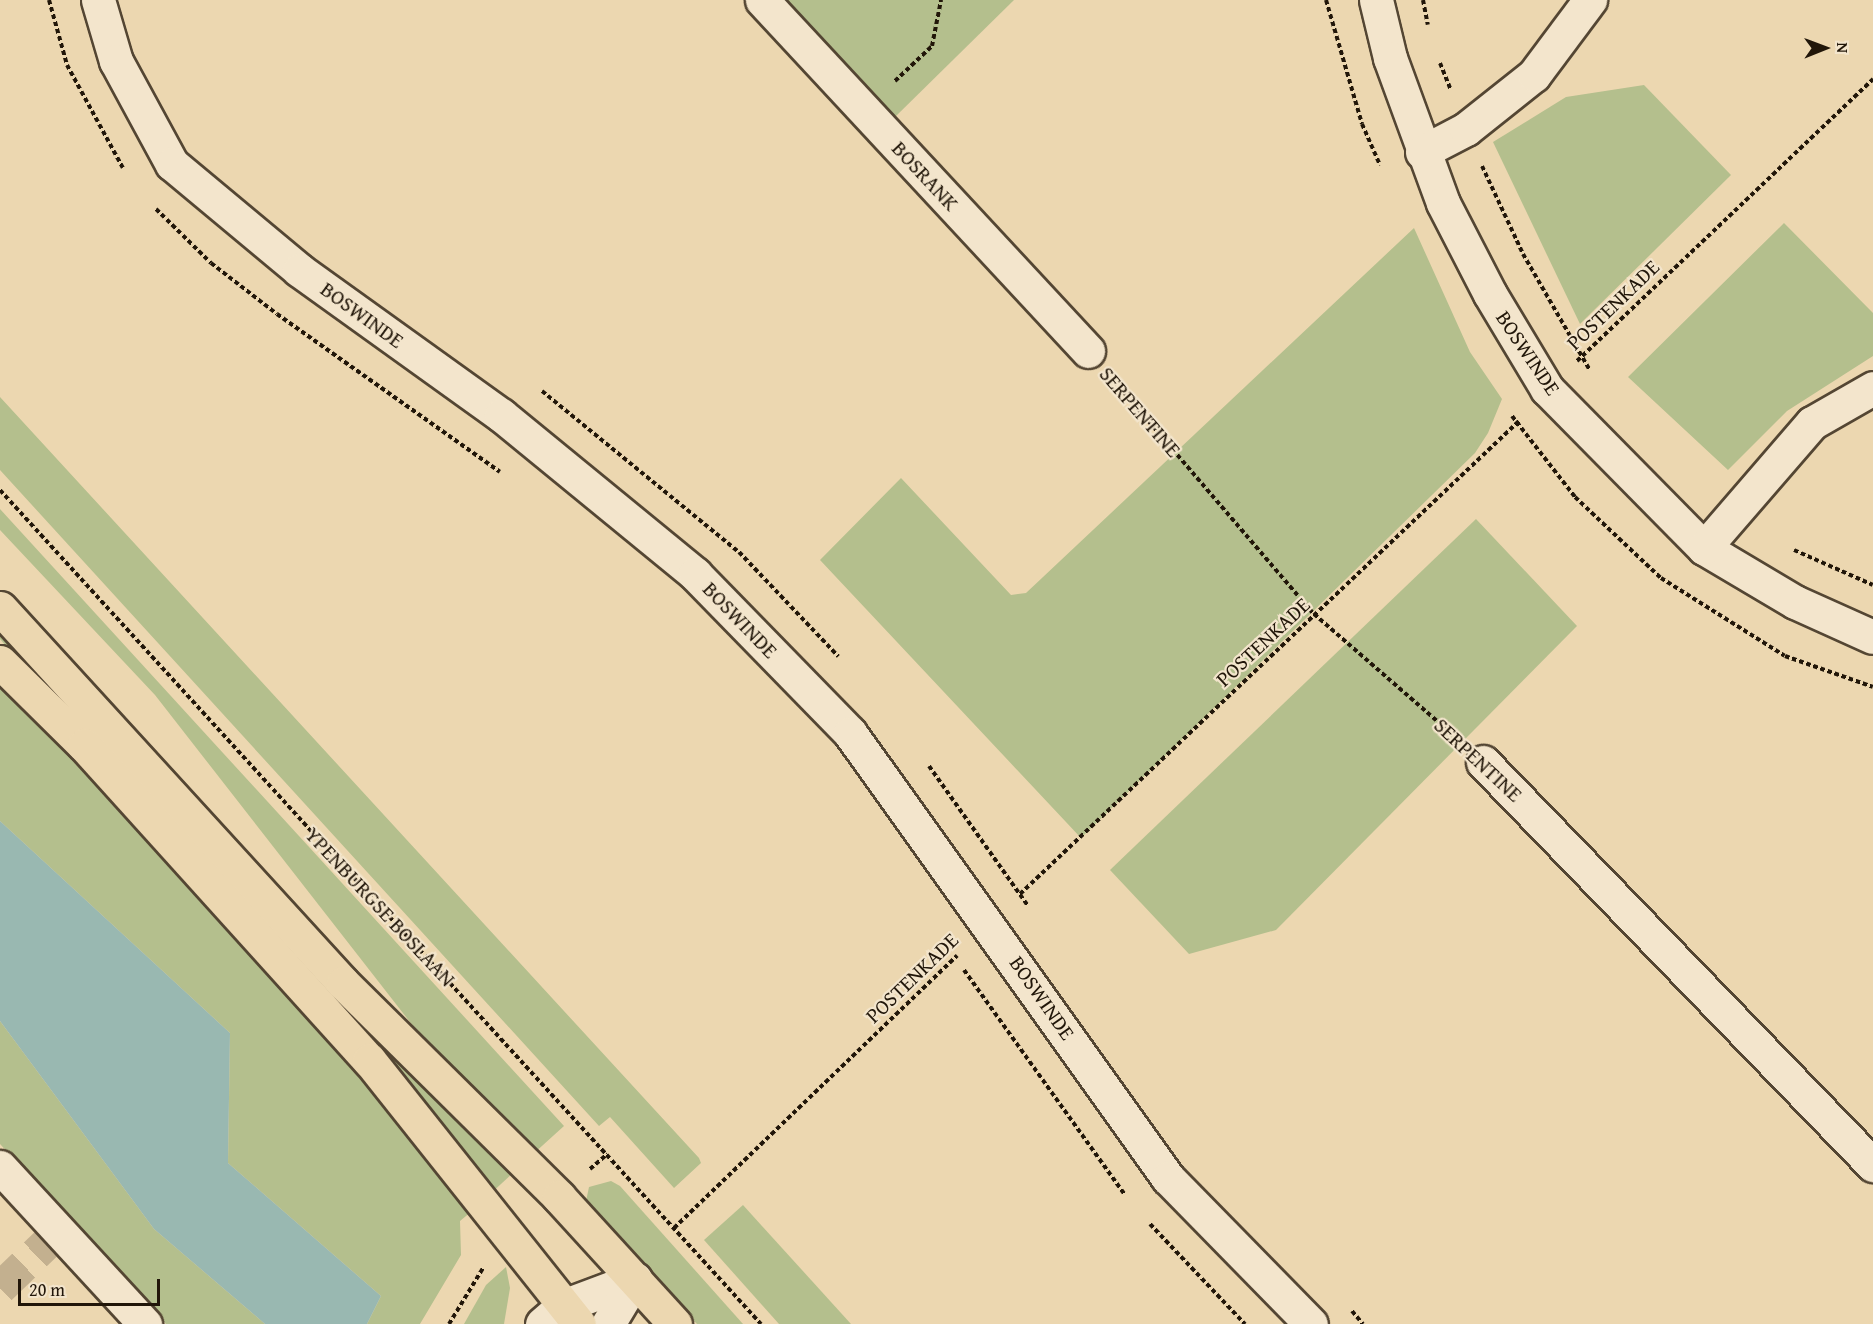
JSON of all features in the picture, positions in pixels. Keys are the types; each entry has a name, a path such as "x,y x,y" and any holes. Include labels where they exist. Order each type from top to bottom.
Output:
{"main road":[{"path":"0,608 343,983 635,1279 675,1324"},
{"path":"0,662 84,746 369,1060 561,1318"}],"street":[{"name":"BOSWINDE","path":"98,0 116,61 172,164 299,270 501,415 695,574 850,733 990,924 1168,1178 1311,1324"},
{"name":"BOSRANK","path":"762,0 1088,351"},
{"name":"BOSWINDE","path":"1376,0 1390,58 1422,152 1490,294 1547,389 1704,548 1795,602 1873,637"},
{"path":"1422,152 1466,129 1534,75 1590,0"},
{"path":"1704,548 1812,423 1873,388"},
{"name":"SERPENTINE","path":"1484,762 1873,1165"},
{"path":"0,1167 146,1324"},
{"path":"561,1318 635,1279"},
{"path":"608,1324 635,1279"}],"path":[{"path":"49,0 67,65 92,118 126,172"},
{"path":"864,110 932,46 941,0"},
{"path":"1423,0 1429,28"},
{"path":"1437,58 1466,129 1523,254 1592,373"},
{"name":"POSTENKADE","path":"674,1228 1314,614 1516,424 1547,389 1873,79"},
{"path":"149,199 171,227 268,306 507,477"},
{"name":"SERPENTINE","path":"1088,351 1314,614 1484,762"},
{"name":"YPENBURGSE BOSLAAN","path":"0,490 761,1324"},
{"path":"1791,549 1873,585"},
{"path":"1022,893 1031,911"},
{"path":"951,950 1132,1204"},
{"path":"1148,1221 1245,1324"},
{"path":"1348,1307 1363,1324"}],"green space":[{"path":"782,0 1014,0 895,117"},
{"path":"1644,85 1731,175 1580,324 1493,142 1566,97"},
{"path":"1784,223 1873,313 1873,356 1787,411 1728,470 1628,377"},
{"path":"1414,228 1470,352 1502,399 1488,433 1475,453 1081,838 820,560 901,478 1011,595 1026,593"},
{"path":"0,397 699,1158 701,1163 674,1188 610,1117 599,1126 0,470"},
{"path":"0,509 564,1126 532,1155 431,1049 155,695 0,530"},
{"path":"1476,519 1577,626 1276,930 1189,954 1110,870"},
{"path":"0,627 514,1172 489,1195 0,639"},
{"path":"0,672 290,986 472,1211 460,1221 461,1255 420,1324 367,1324 381,1296 228,1163 230,1033 0,821"},
{"path":"0,1021 154,1229 265,1324 166,1324 0,1144"},
{"path":"611,1181 620,1186 743,1324 697,1324 585,1206 589,1187"},
{"path":"743,1205 851,1324 779,1324 704,1240"},
{"path":"506,1267 510,1288 504,1324 464,1324 486,1285"}],"water":[{"path":"0,821 230,1033 228,1163 381,1296 367,1324 265,1324 154,1229 0,1021"}],"tunnel":[{"path":"0,1288 59,1231"}]}
